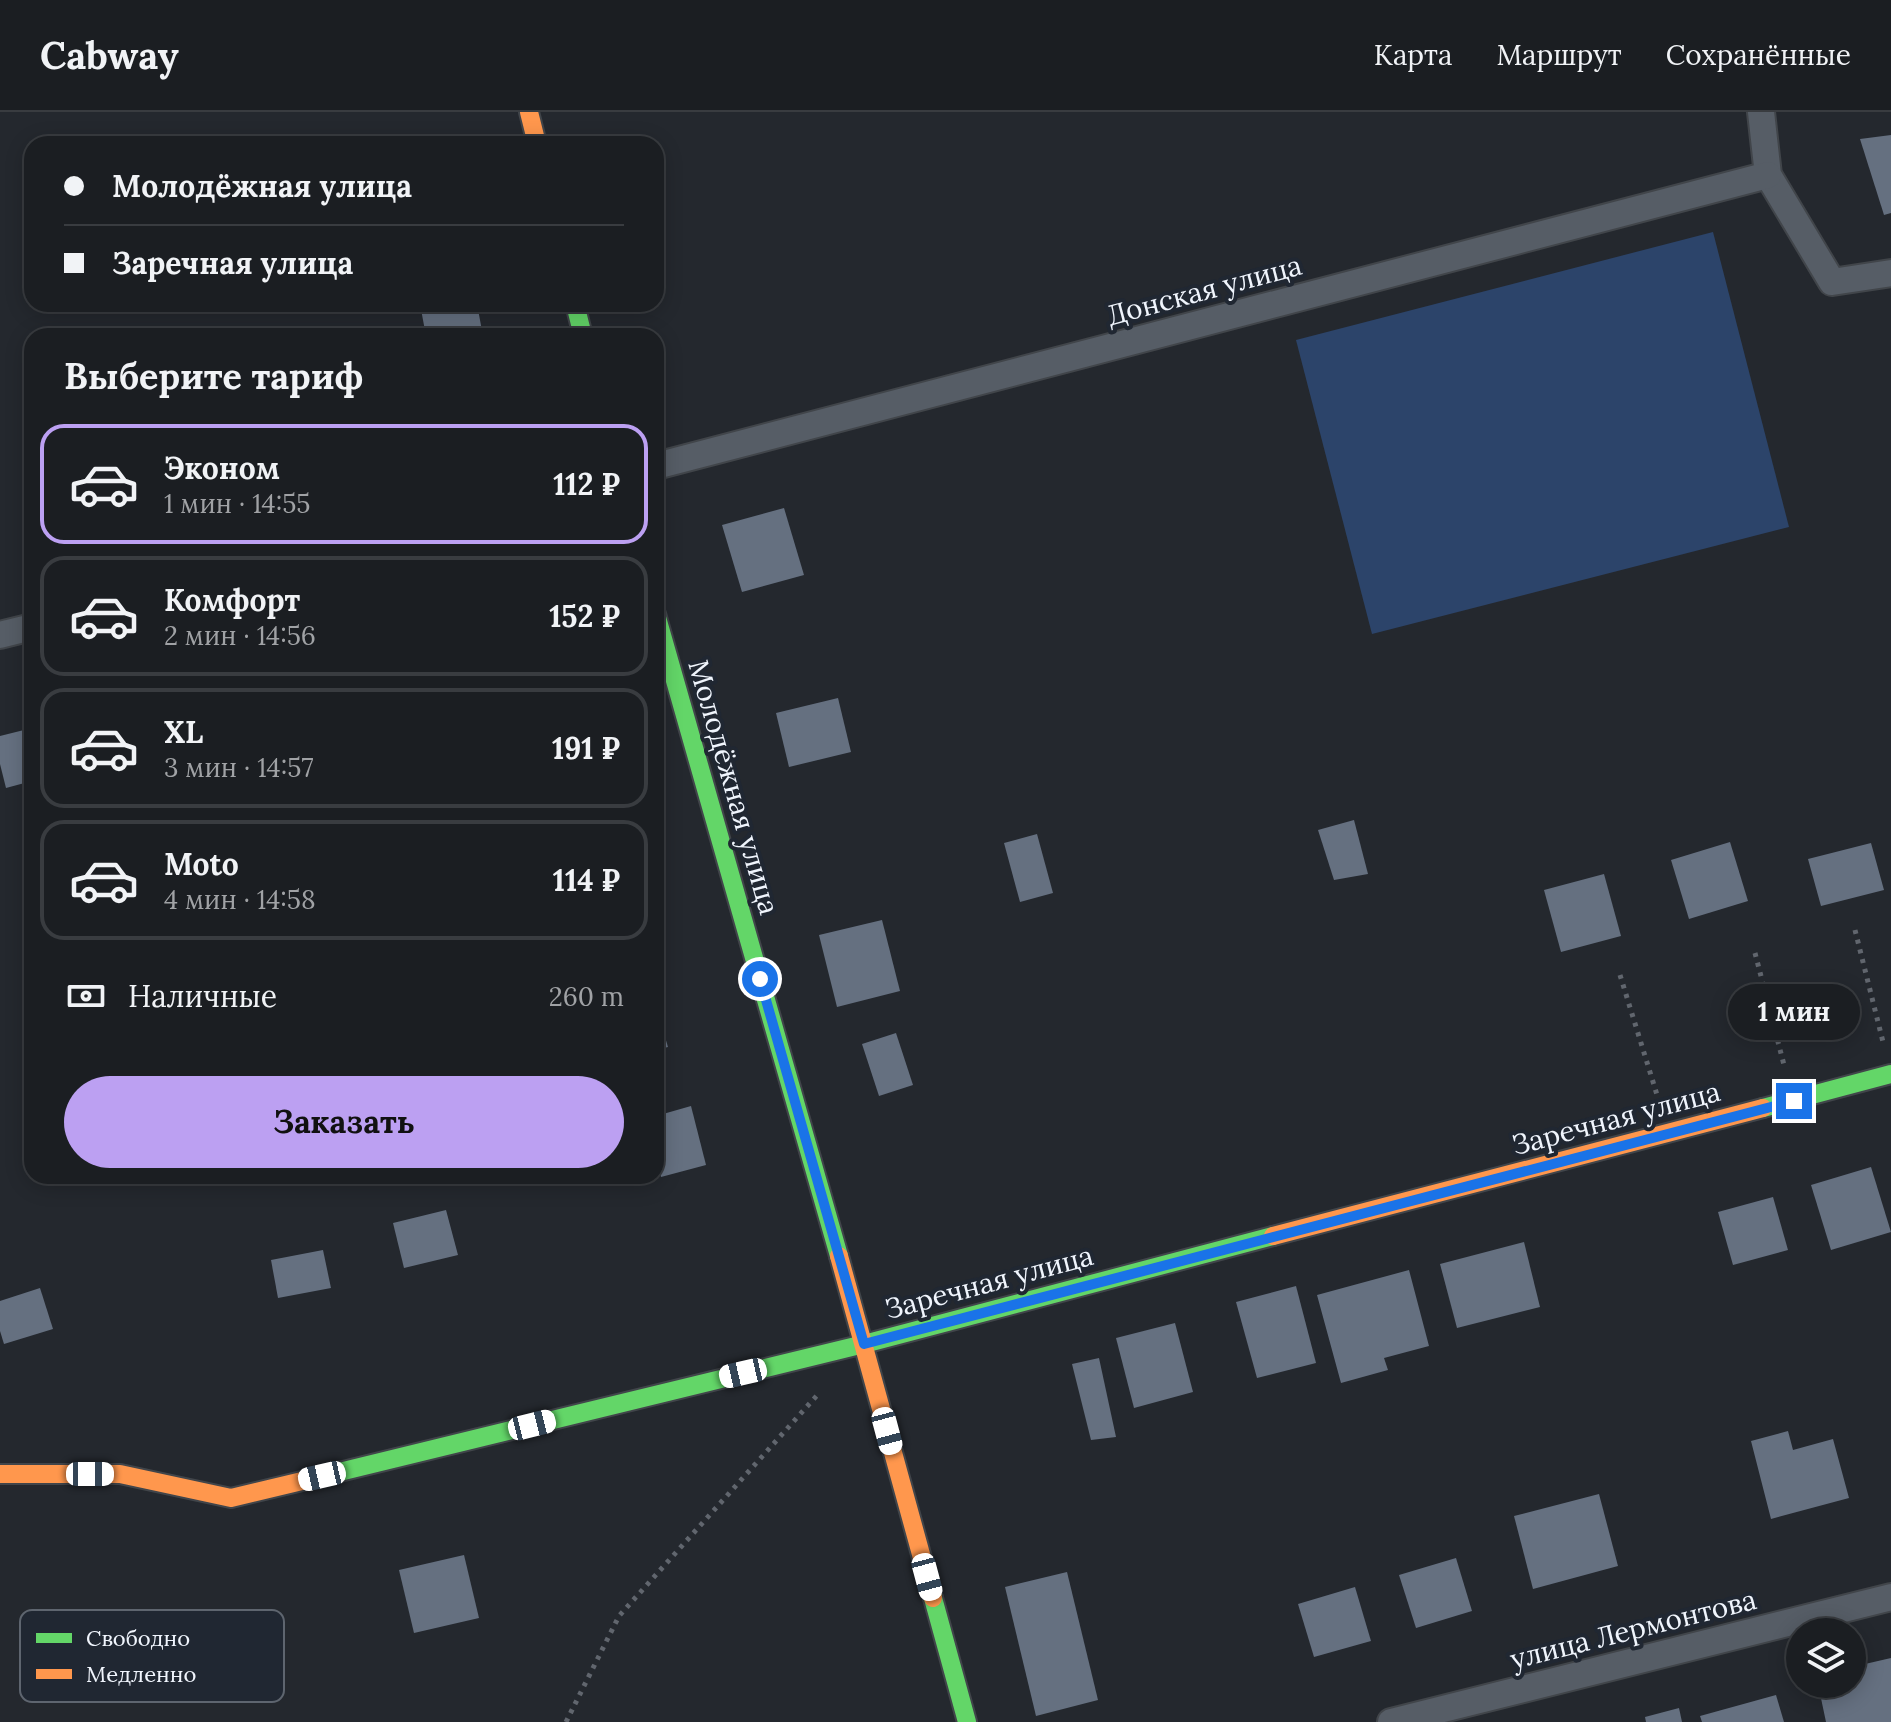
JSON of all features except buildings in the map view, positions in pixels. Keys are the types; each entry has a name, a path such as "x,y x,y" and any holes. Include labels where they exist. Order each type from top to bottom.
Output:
{"street":[{"path":"529,112 535,136"},
{"path":"1761,112 1768,175 1832,282 1891,273"},
{"name":"Донская улица","path":"664,464 1768,175"},
{"path":"0,635 24,629"},
{"name":"Молодёжная улица","path":"664,642 864,1344 967,1722"},
{"name":"Заречная улица","path":"0,1474 120,1474 231,1498 864,1344 1891,1074"},
{"name":"улица Лермонтова","path":"1391,1722 1891,1597"}],"path":[{"path":"1855,930 1891,1074"},
{"path":"1755,953 1794,1101"},
{"path":"1620,975 1669,1134"},
{"path":"566,1722 619,1616 821,1391"}],"shaded area":[{"path":"1713,232 1789,527 1372,634 1296,340"}],"traffic: fast":[{"path":"577,312 581,328"},
{"path":"664,642 839,1256"},
{"path":"1763,1108 1891,1074"},
{"path":"323,1476 864,1344 1273,1236"},
{"path":"933,1598 967,1722"}],"traffic: slow":[{"path":"529,112 535,136"},
{"path":"1273,1236 1763,1108"},
{"path":"839,1256 933,1598"},
{"path":"0,1474 120,1474 231,1498 323,1476"}],"route":[{"path":"760,979 864,1344 1794,1101"}]}
